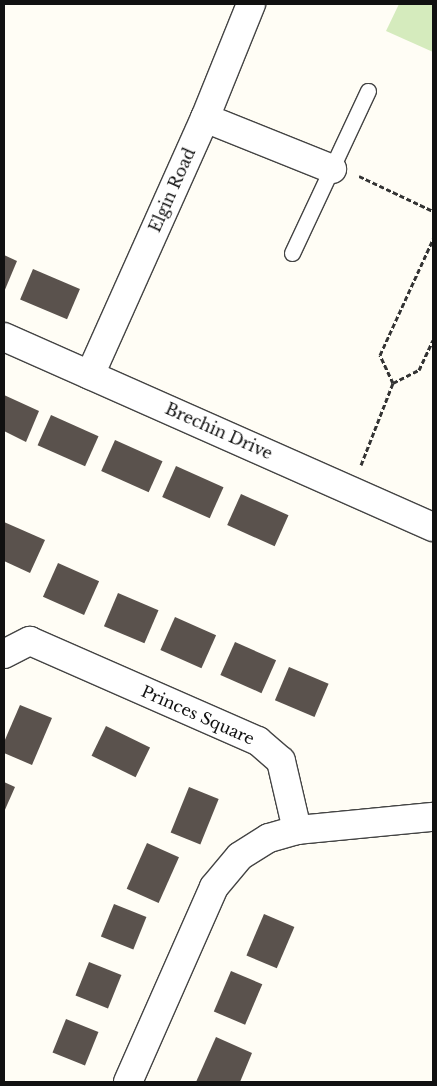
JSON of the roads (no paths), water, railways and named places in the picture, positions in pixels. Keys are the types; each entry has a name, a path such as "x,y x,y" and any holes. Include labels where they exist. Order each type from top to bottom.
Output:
{"street":[{"name":"Elgin Road","path":"90,374 205,118 251,4"},
{"path":"205,118 332,169"},
{"name":"Brechin Drive","path":"4,337 433,527"},
{"name":"Princes Square","path":"4,654 30,641 258,741 281,761 296,830"},
{"path":"128,1082 214,887 240,856 269,838 296,830 433,817"}],"lane":[{"path":"292,253 368,91"}]}
